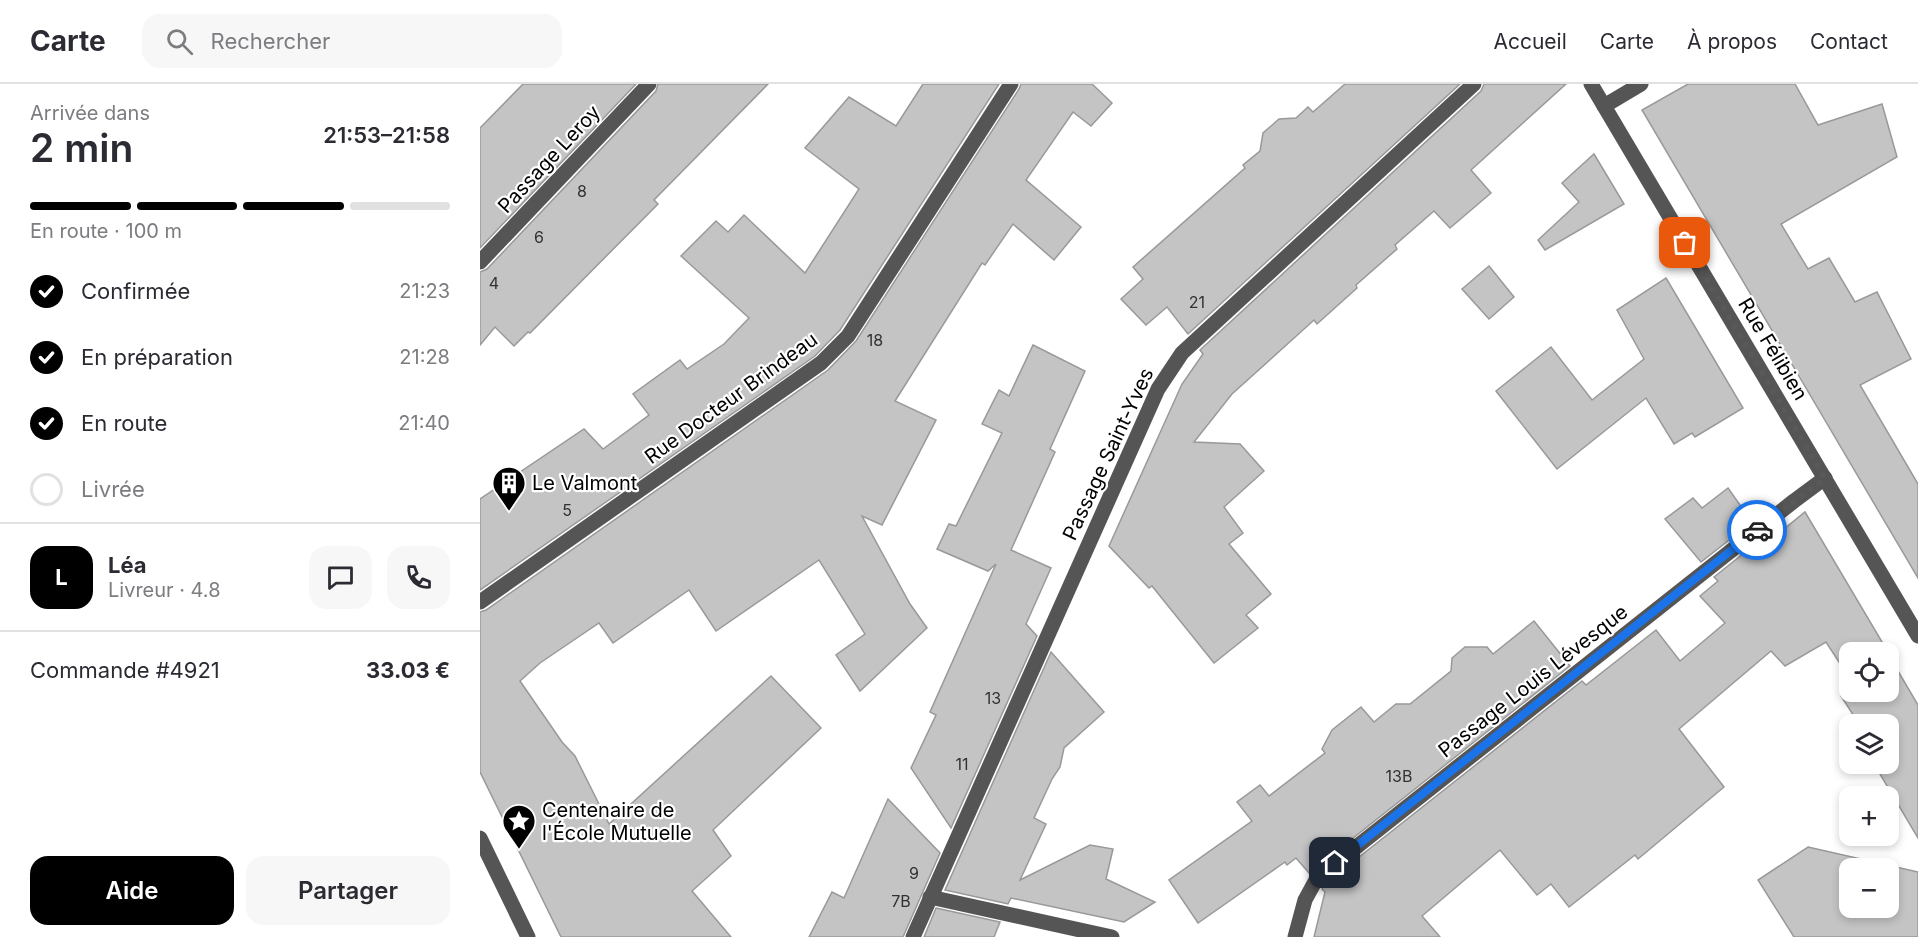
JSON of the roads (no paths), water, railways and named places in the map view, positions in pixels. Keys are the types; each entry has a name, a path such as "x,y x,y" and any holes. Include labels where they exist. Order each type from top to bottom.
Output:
{"street":[{"name":"Passage Leroy","path":"480,262 649,84"},
{"name":"Rue Docteur Brindeau","path":"480,602 821,363 848,336 1011,84"},
{"name":"Passage Saint-Yves","path":"913,937 1158,389 1182,353 1474,84"},
{"name":"Rue Félibien","path":"1591,84 1918,636"},
{"path":"1604,106 1641,84"},
{"name":"Passage Louis Lévesque","path":"1295,937 1305,900 1317,878 1825,478"},
{"path":"480,838 528,937"},
{"path":"930,897 1112,937"}],"place":[{"name":"Le Valmont","path":"509,512"},
{"name":"Centenaire de l'École Mutuelle","path":"519,850"}]}
